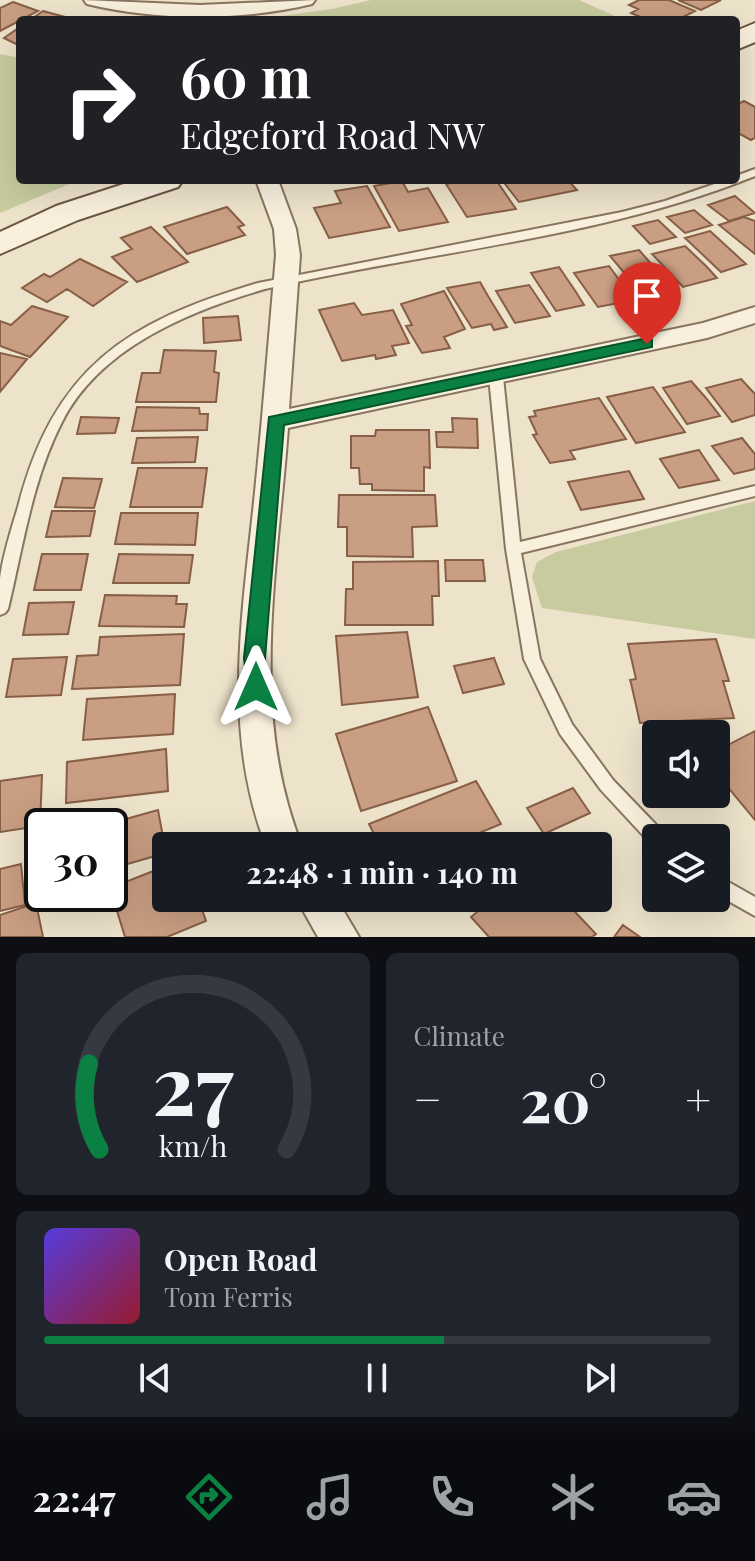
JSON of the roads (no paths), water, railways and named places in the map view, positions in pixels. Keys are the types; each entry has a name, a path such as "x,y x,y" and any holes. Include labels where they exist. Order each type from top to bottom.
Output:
{"street":[{"path":"93,0 186,10 239,9 306,0"},
{"path":"0,244 67,213 155,184"},
{"path":"268,184 285,229 286,280 255,658 258,744 269,816 277,832"},
{"path":"276,421 496,377 707,330 755,315"},
{"path":"324,912 340,937"}],"lane":[{"path":"0,609 45,441 70,398 120,348 177,315 224,295 286,280 579,224 730,184"},
{"path":"496,377 513,549 532,659 566,729 607,785 644,824"},
{"path":"513,549 755,491"},
{"path":"730,892 755,907"}]}
